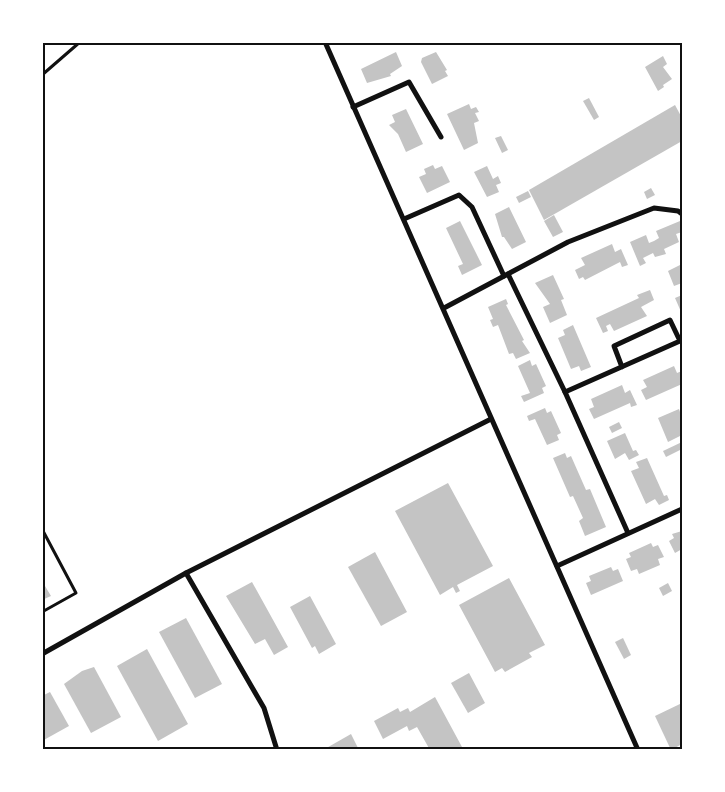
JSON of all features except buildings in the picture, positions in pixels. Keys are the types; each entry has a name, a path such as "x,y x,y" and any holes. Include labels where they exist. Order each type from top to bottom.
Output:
{"street":[{"path":"325,42 638,750"},
{"path":"353,107 409,82 441,137"},
{"path":"404,219 459,196 472,207 565,392 628,533"},
{"path":"444,308 568,242 654,208 678,211 682,214"},
{"path":"565,392 622,367 680,341 670,320 614,346 622,367"},
{"path":"42,654 186,573 491,419"},
{"path":"557,566 682,509"},
{"path":"186,573 264,708 277,750"}],"lane":[{"path":"42,75 80,42"},
{"path":"42,529 76,593 42,612"}]}
